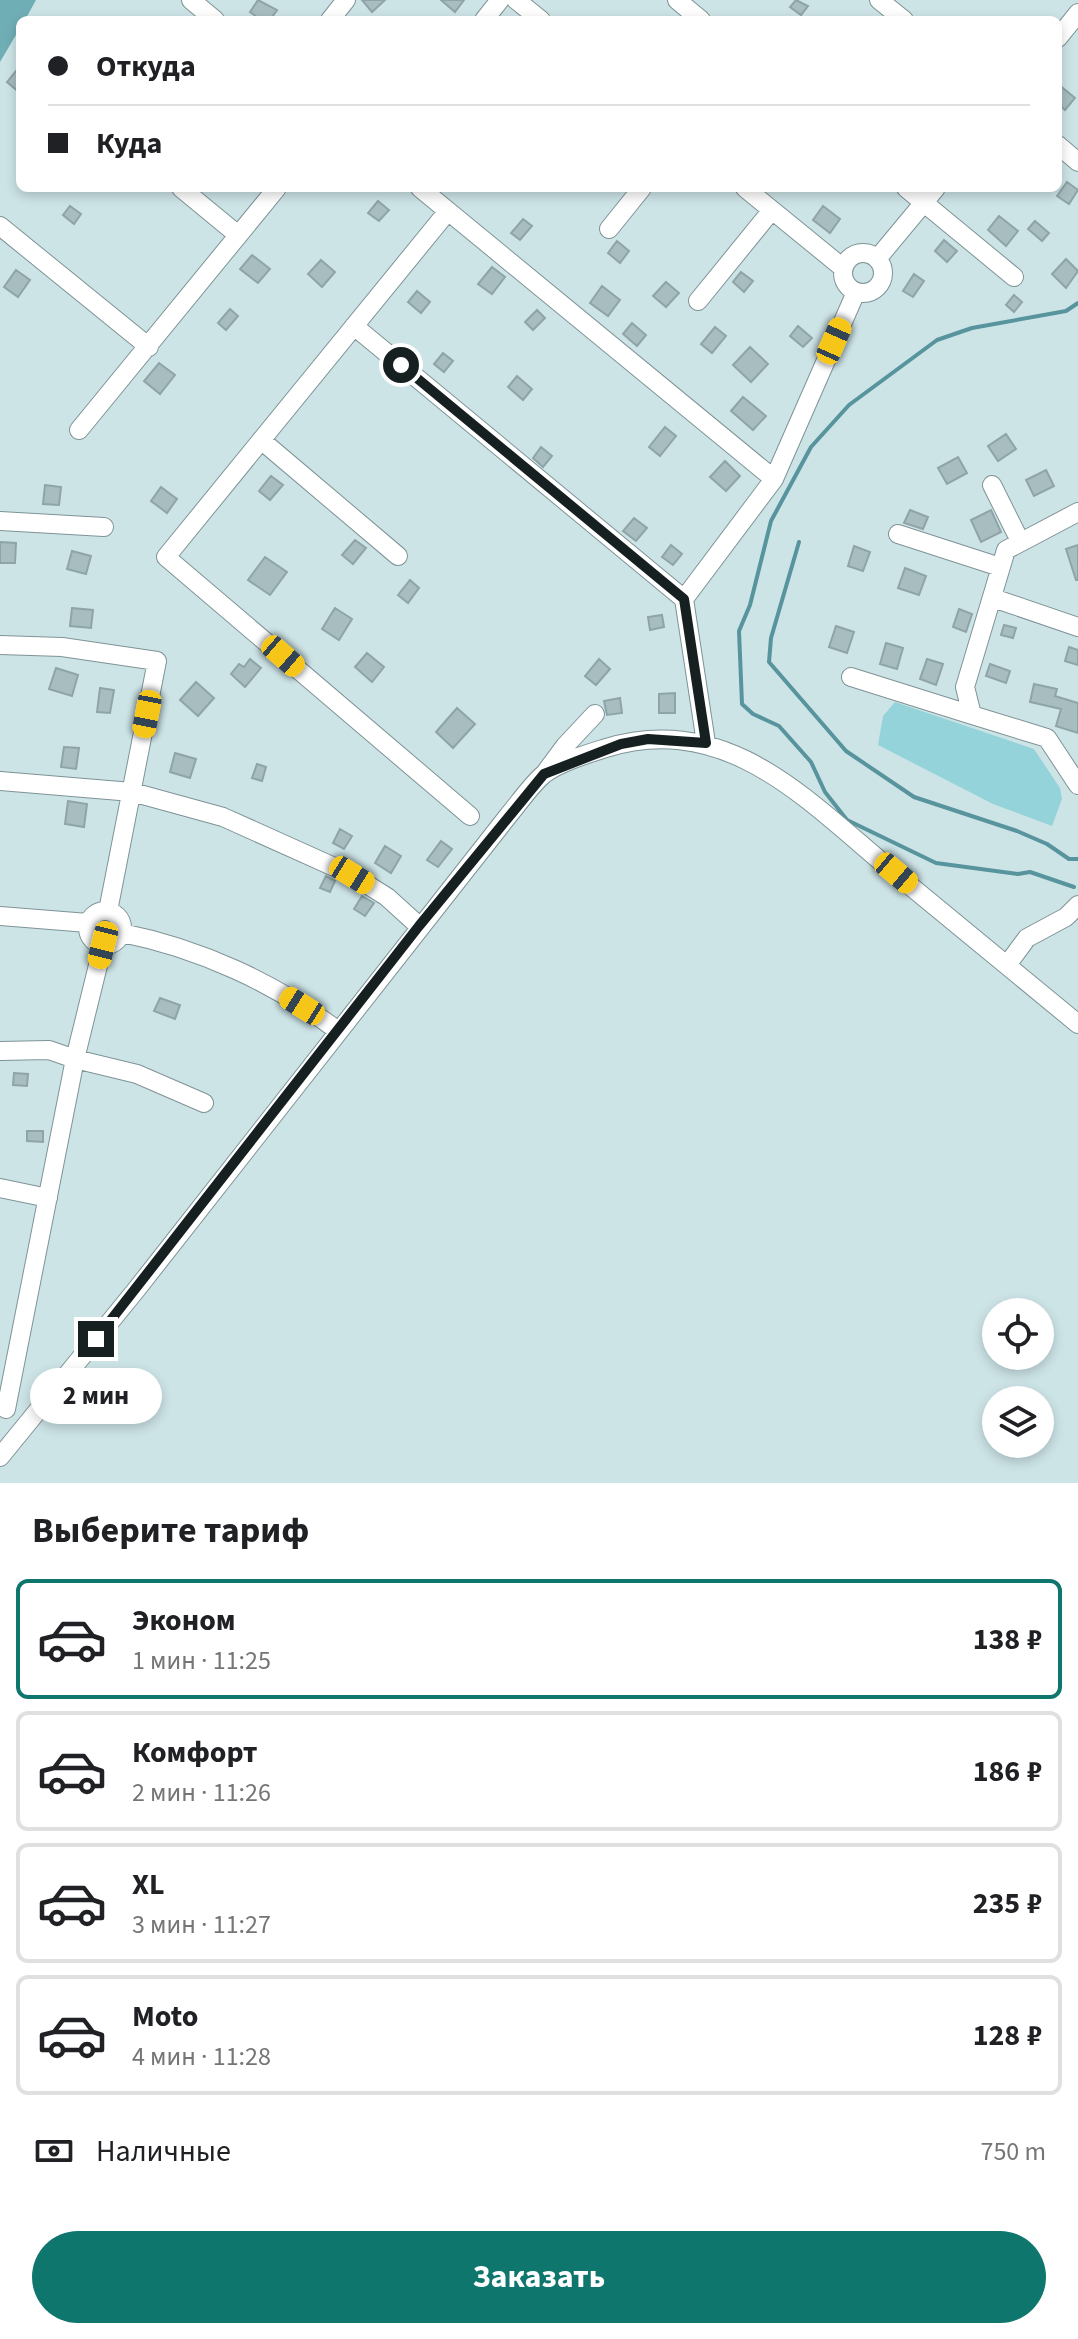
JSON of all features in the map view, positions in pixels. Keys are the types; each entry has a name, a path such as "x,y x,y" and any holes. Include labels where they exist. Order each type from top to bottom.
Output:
{"street":[{"path":"191,0 210,16"},
{"path":"333,16 346,0"},
{"path":"487,16 500,0"},
{"path":"516,0 536,16"},
{"path":"677,0 696,16"},
{"path":"879,0 899,16"},
{"path":"1062,33 1078,13"},
{"path":"1062,148 1078,162"},
{"path":"186,192 238,235"},
{"path":"79,430 274,192"},
{"path":"425,192 774,479"},
{"path":"609,229 639,192"},
{"path":"750,192 843,268 848,287 865,293 880,284 882,266 877,259 857,254 843,268"},
{"path":"877,259 930,195 1014,277"},
{"path":"698,301 772,210"},
{"path":"448,211 166,557 470,816"},
{"path":"0,226 149,347"},
{"path":"684,599 774,479 856,292"},
{"path":"354,326 684,599 706,743"},
{"path":"261,440 398,556"},
{"path":"992,485 1020,541"},
{"path":"972,715 965,687 1006,550 1078,512"},
{"path":"0,521 104,527"},
{"path":"898,534 1000,567"},
{"path":"993,598 1078,627"},
{"path":"0,645 62,647 157,661 108,911"},
{"path":"851,677 1047,738 1078,785"},
{"path":"0,1457 419,926 565,746 595,714"},
{"path":"544,774 621,744 648,739 706,743 740,755 771,773 1078,1024"},
{"path":"0,781 132,792 223,817 269,835 352,875 387,897 419,926"},
{"path":"1007,965 1027,938 1066,917 1078,905"},
{"path":"108,911 120,918 122,933 113,943 103,945 91,938 88,923 96,913 108,911"},
{"path":"0,916 88,923"},
{"path":"122,933 149,938 222,964 274,989 338,1031"},
{"path":"25,1428 3,1409 7,1362 48,1198 75,1059 103,945"},
{"path":"0,1051 49,1050 137,1074 204,1103"},
{"path":"0,1188 48,1198"}],"shaded area":[{"path":"0,0 36,0 27,16 16,16 16,35 0,62"},
{"path":"895,702 1034,749 1060,788 1062,799 1052,826 993,804 878,745 883,716"}],"building":[{"path":"258,0 277,10 273,16 256,16 250,12"},
{"path":"362,0 385,0 372,12"},
{"path":"441,0 464,0 455,12"},
{"path":"796,0 808,6 801,15 790,7"},
{"path":"16,71 16,90 7,82"},
{"path":"1062,87 1075,98 1065,110 1062,107"},
{"path":"1067,182 1078,190 1069,204 1057,196"},
{"path":"378,201 389,210 379,221 368,213"},
{"path":"70,206 81,214 74,224 63,215"},
{"path":"823,206 840,219 830,233 813,220"},
{"path":"999,216 1018,231 1006,246 988,230"},
{"path":"523,219 532,226 520,240 511,233"},
{"path":"1035,221 1049,233 1042,241 1028,229"},
{"path":"944,240 957,251 947,262 935,251"},
{"path":"617,241 629,251 620,263 608,253"},
{"path":"252,255 270,269 258,283 240,269"},
{"path":"1066,259 1078,271 1066,288 1052,274"},
{"path":"321,260 335,272 322,287 308,274"},
{"path":"492,267 505,277 492,294 478,284"},
{"path":"16,270 30,280 18,297 4,287"},
{"path":"741,272 753,281 744,292 733,282"},
{"path":"914,274 924,281 913,297 903,291"},
{"path":"666,282 679,293 666,307 653,296"},
{"path":"602,286 620,300 608,316 590,303"},
{"path":"417,291 430,302 421,313 408,302"},
{"path":"1014,295 1022,302 1014,312 1006,305"},
{"path":"230,309 238,316 226,330 218,323"},
{"path":"537,310 545,318 533,330 525,322"},
{"path":"632,323 646,335 637,346 623,334"},
{"path":"798,326 812,338 803,347 790,336"},
{"path":"715,327 726,336 712,353 701,344"},
{"path":"750,347 768,364 751,382 733,365"},
{"path":"443,353 453,361 444,372 434,364"},
{"path":"159,363 175,375 160,394 144,381"},
{"path":"517,376 532,389 523,400 508,387"},
{"path":"743,397 766,416 753,430 731,411"},
{"path":"665,427 676,436 660,456 649,447"},
{"path":"1006,434 1016,449 998,461 988,446"},
{"path":"541,447 552,456 543,467 533,458"},
{"path":"958,457 967,473 947,484 938,468"},
{"path":"725,461 740,476 726,491 710,477"},
{"path":"1046,470 1054,486 1034,496 1026,480"},
{"path":"271,476 283,485 270,500 259,491"},
{"path":"45,485 61,487 59,505 43,504"},
{"path":"161,487 177,499 167,513 151,501"},
{"path":"910,510 928,517 923,529 904,523"},
{"path":"991,510 1001,532 981,542 971,520"},
{"path":"634,518 647,528 636,541 623,531"},
{"path":"355,540 366,548 353,564 342,555"},
{"path":"0,542 16,543 15,563 0,563"},
{"path":"671,545 682,554 673,565 662,557"},
{"path":"1078,545 1078,580 1076,580 1066,549"},
{"path":"854,546 870,552 863,571 848,566"},
{"path":"72,551 91,556 86,574 67,569"},
{"path":"265,557 287,572 270,595 248,580"},
{"path":"905,568 926,576 919,595 898,588"},
{"path":"410,580 419,588 408,603 398,595"},
{"path":"72,608 93,610 91,628 70,626"},
{"path":"335,608 352,619 339,640 322,629"},
{"path":"959,609 972,614 966,632 953,627"},
{"path":"662,615 664,627 650,630 648,617"},
{"path":"1004,625 1016,628 1013,638 1001,635"},
{"path":"836,626 854,632 847,653 829,647"},
{"path":"886,643 903,648 897,669 880,664"},
{"path":"1069,647 1078,650 1078,665 1065,661"},
{"path":"367,653 384,667 372,682 355,667"},
{"path":"250,659 261,668 245,687 231,674 239,664 244,667"},
{"path":"599,659 610,669 596,685 585,676"},
{"path":"927,659 943,664 936,685 920,679"},
{"path":"990,664 1010,671 1006,683 986,676"},
{"path":"56,668 78,675 72,696 49,689"},
{"path":"196,682 214,698 198,716 180,700"},
{"path":"1034,684 1057,689 1055,696 1078,703 1078,733 1056,726 1061,709 1030,702"},
{"path":"100,688 114,690 110,713 97,712"},
{"path":"675,693 675,713 659,713 659,694"},
{"path":"620,698 622,713 607,715 604,701"},
{"path":"457,708 475,724 453,748 436,732"},
{"path":"64,747 79,748 76,769 61,767"},
{"path":"175,753 196,759 190,778 170,772"},
{"path":"257,764 266,767 262,781 252,778"},
{"path":"68,801 87,804 84,827 65,824"},
{"path":"340,829 352,836 344,849 333,843"},
{"path":"441,841 452,849 438,867 427,860"},
{"path":"385,846 401,856 391,873 375,863"},
{"path":"326,876 335,881 330,892 320,888"},
{"path":"362,896 374,903 365,916 354,909"},
{"path":"160,998 180,1005 175,1019 154,1011"},
{"path":"14,1073 28,1074 27,1086 13,1085"},
{"path":"27,1131 43,1131 43,1142 27,1141"}],"waterway":[{"path":"1074,887 1030,872 1018,874 936,863 847,820 825,792 811,762 779,726 753,714 742,704 739,631 750,605 771,521 811,447 849,405 937,340 972,328 1066,311 1078,303"},
{"path":"799,542 771,638 769,662 846,751 914,797 1017,831 1047,844 1069,859 1078,859"}],"route":[{"path":"96,1339 419,926 544,774 621,744 648,739 706,743 684,599 401,365"}]}
